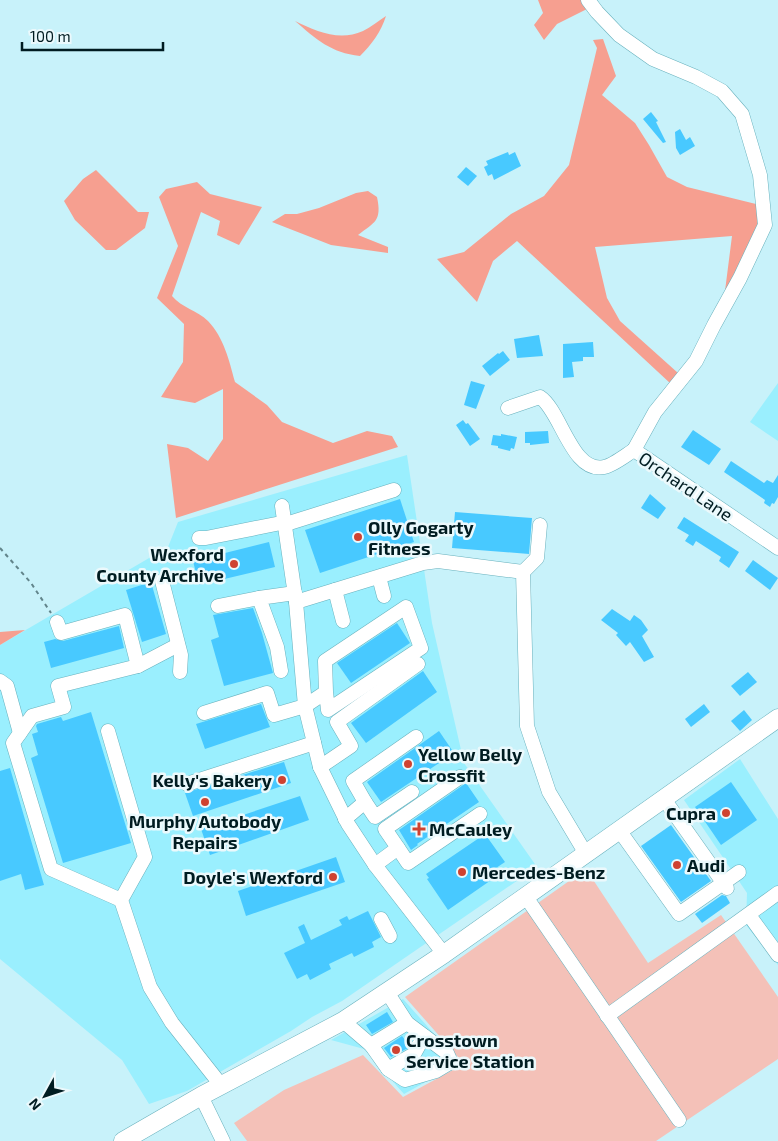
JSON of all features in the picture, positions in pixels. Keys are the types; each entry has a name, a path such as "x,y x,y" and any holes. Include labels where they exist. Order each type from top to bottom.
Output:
{"main road":[{"path":"123,1141 200,1096 342,1021 387,992 526,897 778,718"}],"street":[{"path":"588,0 619,34 654,58 722,91 742,114 760,175 765,225 740,278 696,362 655,412 634,450"},
{"name":"Orchard Lane","path":"508,408 540,397 548,402 566,436 583,462 592,467 604,467 634,450 778,548"},
{"path":"199,538 224,536 281,523 286,524 394,490"},
{"path":"282,506 296,597 305,706 320,767 345,819 375,865 444,954"},
{"path":"540,525 537,558 523,572 527,726 549,792 586,854"},
{"path":"218,606 258,598 296,597 334,590 423,563 438,561 523,572"},
{"path":"378,577 384,596"},
{"path":"162,581 180,655 180,672"},
{"path":"334,590 343,621"},
{"path":"258,598 276,647 281,671"},
{"path":"406,607 421,648 328,710 326,692 325,661 406,607"},
{"path":"57,622 62,634 125,615 138,666"},
{"path":"276,647 300,645"},
{"path":"121,900 51,869 13,743 32,716 64,707 58,686 138,666 178,646"},
{"path":"320,767 351,746 337,722 418,664"},
{"path":"0,681 7,686 20,733"},
{"path":"204,713 266,693 274,715 305,706 326,692"},
{"path":"108,731 145,857 121,900 150,987 172,1023 221,1085"},
{"path":"412,792 375,817 353,781 416,737"},
{"path":"187,784 314,743"},
{"path":"460,777 385,829 408,863 480,814"},
{"path":"664,799 726,885"},
{"path":"345,819 365,802"},
{"path":"619,830 679,914 726,885 739,872"},
{"path":"375,865 398,848"},
{"path":"607,1016 778,893"},
{"path":"526,897 679,1120"},
{"path":"749,915 778,955"},
{"path":"381,919 390,936"},
{"path":"342,1021 371,1045 388,1069 405,1080 436,1071 451,1062 447,1053 407,1023 387,992"},
{"path":"371,1045 407,1023"},
{"path":"388,1069 414,1054 424,1036"},
{"path":"200,1096 223,1141"}],"path":[{"path":"0,548 31,583 57,622"}],"shaded area":[{"path":"538,0 581,0 587,9 557,24 544,40 534,25 543,13"},
{"path":"386,16 376,38 360,56 341,52 324,44 295,21 328,34 345,35 363,31"},
{"path":"603,39 616,76 602,95 635,123 667,177 687,187 760,205 761,226 725,291 732,236 595,247 607,298 620,321 678,373 671,384 517,241 493,261 477,302 437,259 464,252 511,214 544,196 569,165 597,48 593,40"},
{"path":"96,170 138,212 149,212 145,228 116,250 106,250 75,220 64,201 83,179"},
{"path":"197,182 210,194 262,207 239,245 217,235 220,221 201,212 172,296 204,317 214,328 225,350 235,382 267,405 282,422 333,443 367,431 392,436 398,447 176,518 167,444 188,448 208,461 223,439 223,389 195,403 161,397 183,362 184,324 157,298 178,246 159,197 166,189"},
{"path":"368,191 377,197 378,216 373,224 358,235 388,247 388,253 331,245 272,222 285,214 297,214 319,208 356,193"},
{"path":"778,383 778,441 750,422"},
{"path":"407,455 432,623 464,763 537,867 342,1001 187,1091 149,1104 122,1060 0,959 0,645 168,547 178,522"},
{"path":"25,630 0,645 0,632"},
{"path":"740,759 778,819 778,965 746,925 747,893 684,800"},
{"path":"586,869 648,963 721,915 778,997 778,1059 656,1141 247,1141 234,1123 284,1090 363,1055 403,1097 464,1064 405,997"},
{"path":"403,999 460,1063 404,1094 364,1049 331,1040"}],"building":[{"path":"651,112 658,121 656,122 666,142 663,143 643,119"},
{"path":"680,129 686,140 690,137 695,146 680,155 676,148 675,132"},
{"path":"508,152 509,155 515,152 521,166 494,180 492,174 488,176 484,167 488,165 486,161"},
{"path":"466,167 477,176 468,186 457,177"},
{"path":"539,335 543,356 517,358 514,339"},
{"path":"593,342 594,357 583,357 583,361 572,362 574,377 563,378 563,344"},
{"path":"503,351 510,360 490,376 482,366"},
{"path":"471,381 485,385 476,409 464,405"},
{"path":"463,420 466,424 468,423 480,439 470,446 456,425"},
{"path":"693,430 721,449 709,465 681,447"},
{"path":"548,431 549,443 530,445 530,443 525,443 525,432"},
{"path":"501,434 517,437 514,449 511,448 510,451 491,445 493,435 501,436"},
{"path":"731,461 764,483 767,480 773,483 778,475 778,497 774,504 772,503 770,507 764,503 765,500 724,472"},
{"path":"650,494 666,508 658,519 641,508"},
{"path":"400,499 414,542 320,573 305,530"},
{"path":"455,512 532,518 529,554 452,548"},
{"path":"684,517 739,552 729,568 719,561 721,557 696,541 693,546 685,541 689,535 677,528"},
{"name":"Wexford County Archive","path":"269,542 275,567 199,585 193,561"},
{"path":"753,560 778,578 770,590 745,571"},
{"path":"151,582 166,634 142,642 126,590"},
{"path":"253,608 273,673 224,686 211,640 219,637 213,615"},
{"path":"612,609 630,621 634,615 641,620 648,630 642,636 654,657 644,662 630,642 626,646 616,635 618,633 601,620"},
{"path":"397,623 410,643 351,683 337,663"},
{"path":"119,626 124,648 51,668 44,642 55,639 63,641"},
{"path":"423,671 437,692 366,743 351,723"},
{"path":"748,672 757,682 740,696 731,686"},
{"path":"261,704 270,727 205,749 196,724"},
{"path":"704,704 710,712 691,727 685,719"},
{"path":"744,710 752,720 740,731 731,721"},
{"path":"91,712 131,843 63,863 31,758 38,755 32,734 38,732 37,724 61,717 63,721"},
{"path":"439,731 454,753 381,802 367,782"},
{"path":"284,762 291,783 193,816 185,793"},
{"path":"10,768 44,885 25,890 21,874 0,881 0,771"},
{"name":"Cupra","path":"731,782 757,820 721,845 695,807"},
{"path":"466,783 479,802 411,850 399,830"},
{"path":"300,796 309,820 210,855 201,829"},
{"name":"Audi","path":"671,825 711,881 681,902 641,846"},
{"name":"Mercedes-Benz","path":"485,834 505,862 493,870 497,876 448,910 427,879 429,878 426,874"},
{"path":"336,857 345,882 246,916 238,891"},
{"path":"722,895 726,896 730,903 702,923 695,914"},
{"path":"368,911 381,937 372,942 374,947 354,957 352,953 329,964 331,969 310,980 307,974 297,979 284,953 305,943 298,927 304,924 311,940 342,925 339,920 347,916 349,920"},
{"path":"387,1012 393,1022 372,1034 366,1025"},
{"path":"402,1036 409,1045 408,1048 391,1057 384,1048"}],"place":[{"name":"Olly Gogarty Fitness","path":"358,537"},
{"name":"Wexford County Archive","path":"234,564"},
{"name":"Yellow Belly Crossfit","path":"408,764"},
{"name":"Kelly's Bakery","path":"282,780"},
{"name":"Murphy Autobody Repairs","path":"205,802"},
{"name":"Cupra","path":"726,813"},
{"name":"McCauley","path":"419,829"},
{"name":"Audi","path":"677,865"},
{"name":"Mercedes-Benz","path":"462,872"},
{"name":"Doyle's Wexford","path":"333,877"},
{"name":"Crosstown Service Station","path":"396,1050"}]}
